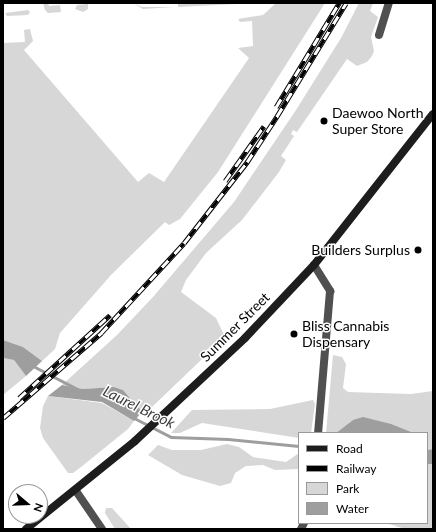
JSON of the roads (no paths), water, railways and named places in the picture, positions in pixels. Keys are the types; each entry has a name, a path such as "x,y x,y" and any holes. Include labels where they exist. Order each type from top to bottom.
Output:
{"main road":[{"name":"Summer Street","path":"26,529 76,491 135,441 244,338 314,265 433,114"}],"street":[{"path":"378,35 389,3"},
{"path":"314,265 330,291 318,430"},
{"path":"76,491 102,529"}],"water":[{"path":"3,340 23,347 42,361 26,376 14,360 3,358"},
{"path":"62,385 83,389 114,387 123,390 142,412 134,421 102,402 48,396"},
{"path":"363,417 391,424 411,432 337,432 353,420"},
{"path":"433,449 433,464 428,464 428,450"}],"waterway":[{"name":"Laurel Brook","path":"33,366 77,389"},
{"name":"Laurel Brook","path":"132,417 171,437 228,439 298,446"}],"railway":[{"path":"276,107 339,3"},
{"path":"3,418 101,333 184,243 247,162 346,3"},
{"path":"225,181 264,126"},
{"path":"19,398 110,315"}],"place":[{"name":"Daewoo North Super Store","path":"324,121"},
{"name":"Builders Surplus","path":"418,250"},
{"name":"Bliss Cannabis Dispensary","path":"294,334"}]}
